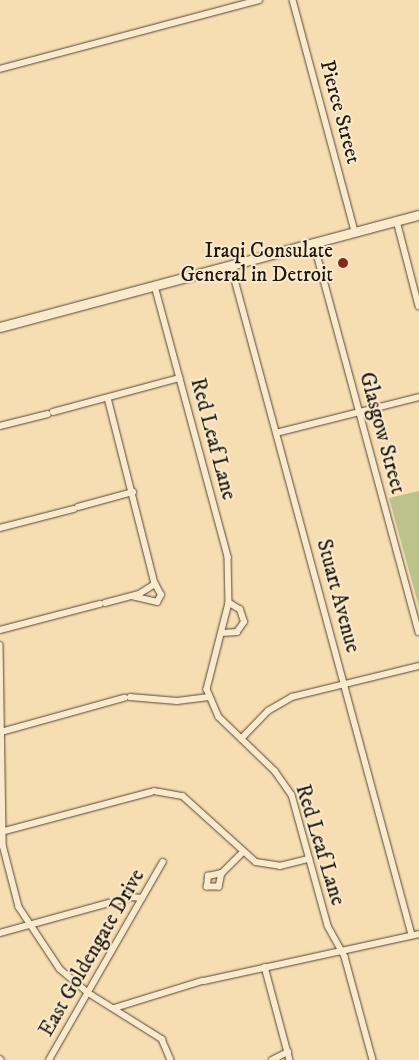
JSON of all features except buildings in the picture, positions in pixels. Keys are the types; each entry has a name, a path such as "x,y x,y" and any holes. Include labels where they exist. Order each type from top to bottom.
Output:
{"main road":[{"path":"0,327 419,215"}],"street":[{"path":"0,70 259,0"},
{"name":"Pierce Street","path":"293,0 355,232"},
{"path":"397,221 419,306"},
{"name":"Glasgow Street","path":"314,243 419,632"},
{"name":"Stuart Avenue","path":"231,265 344,686 416,934"},
{"name":"Red Leaf Lane","path":"155,286 226,550 228,603 222,633 209,668 209,697 220,717 286,782 328,926 341,951 373,1060"},
{"path":"0,426 180,378"},
{"path":"276,433 419,397"},
{"path":"108,398 155,584 161,594 153,603 132,596"},
{"path":"0,528 133,492"},
{"path":"0,630 132,596 155,584"},
{"path":"222,633 236,632 244,622 240,610 228,603"},
{"path":"0,645 2,731 1,832 8,876 28,926 60,969 88,992 162,1039 171,1060"},
{"path":"241,739 284,701 419,666"},
{"path":"2,731 127,698 177,701 209,697"},
{"path":"1,832 152,792 183,796 242,852 274,866 309,859"},
{"path":"222,873 242,852"},
{"name":"East Goldengate Drive","path":"49,1060 163,862"},
{"path":"0,933 142,898"},
{"path":"115,1008 203,981 416,934"},
{"path":"265,967 290,1060"},
{"path":"272,1060 288,1052"}],"green space":[{"path":"419,491 419,607 389,498"}],"place":[{"name":"Iraqi Consulate General in Detroit","path":"343,263"}]}
